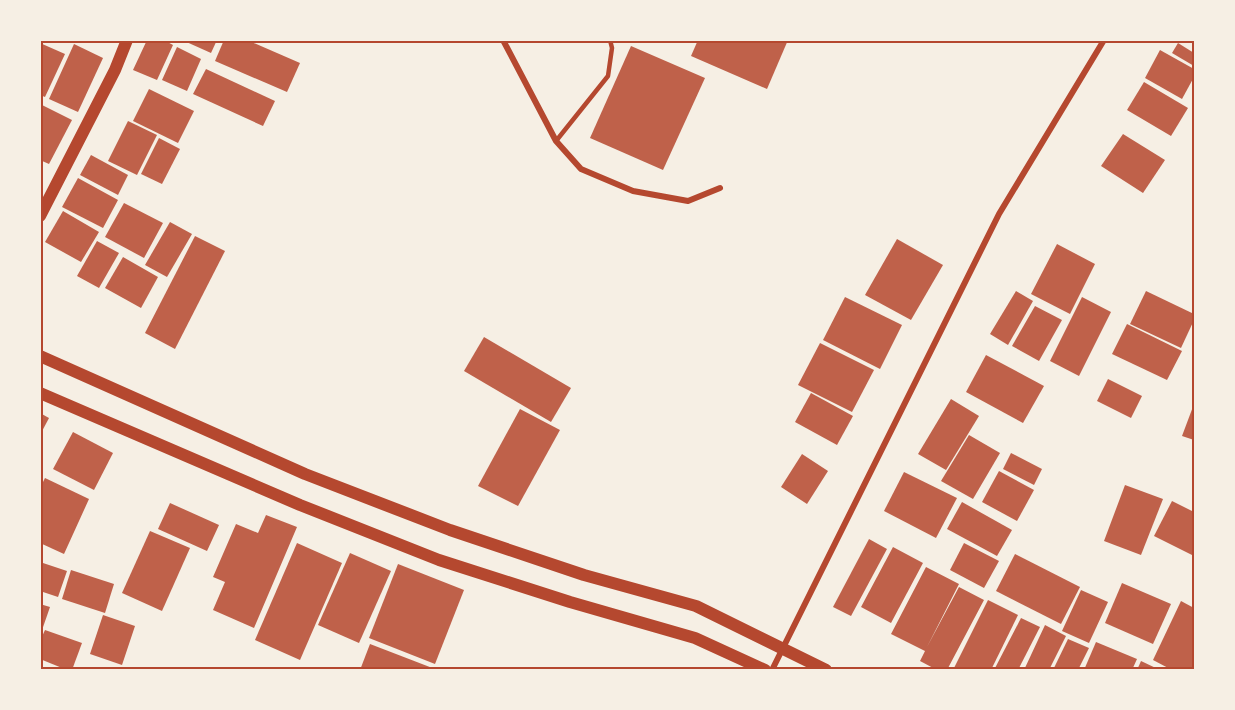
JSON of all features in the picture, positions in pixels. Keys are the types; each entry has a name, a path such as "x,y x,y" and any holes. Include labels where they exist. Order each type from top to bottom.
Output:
{"main road":[{"path":"40,216 115,70 127,40"},
{"path":"40,356 305,474 450,530 550,564 696,606 826,669"},
{"path":"40,393 300,505 439,560 570,602 695,638 765,669"}],"street":[{"path":"503,40 556,141 581,169 633,191 688,201 720,188"},
{"path":"772,669 999,214 1104,40"}],"lane":[{"path":"556,141 608,76 612,48 610,40"}],"building":[{"path":"147,40 164,40 173,45 157,80 133,70"},
{"path":"182,40 217,40 211,53"},
{"path":"224,40 247,40 300,63 287,92 215,61"},
{"path":"698,40 788,40 767,89 691,56"},
{"path":"40,43 65,54 45,97 40,95"},
{"path":"1178,43 1194,53 1194,66 1172,53"},
{"path":"74,44 103,58 78,112 49,99"},
{"path":"631,46 705,78 663,170 590,138"},
{"path":"177,47 201,59 187,91 162,80"},
{"path":"1160,50 1194,69 1194,77 1182,99 1145,78"},
{"path":"206,69 275,101 263,126 193,94"},
{"path":"1144,82 1188,108 1171,136 1127,110"},
{"path":"149,89 194,111 178,143 133,121"},
{"path":"40,104 72,120 49,164 40,160"},
{"path":"128,121 157,135 137,175 108,161"},
{"path":"1123,134 1165,160 1143,193 1101,166"},
{"path":"159,138 180,149 162,184 141,174"},
{"path":"91,155 128,175 118,195 80,175"},
{"path":"78,178 118,200 103,228 62,207"},
{"path":"124,203 163,223 144,258 105,237"},
{"path":"63,211 99,232 81,262 45,242"},
{"path":"170,222 192,234 167,277 145,265"},
{"path":"195,236 225,251 175,349 145,333"},
{"path":"897,239 943,265 911,320 865,295"},
{"path":"97,241 119,253 99,288 77,276"},
{"path":"1057,244 1095,264 1070,314 1031,294"},
{"path":"123,257 158,277 141,308 105,288"},
{"path":"1016,291 1033,301 1008,345 990,334"},
{"path":"1146,291 1194,314 1194,320 1181,348 1130,324"},
{"path":"845,297 902,325 880,369 823,340"},
{"path":"1082,297 1111,312 1079,376 1050,361"},
{"path":"1035,306 1062,320 1039,361 1012,346"},
{"path":"1127,324 1182,351 1167,380 1112,354"},
{"path":"484,337 571,388 551,422 464,371"},
{"path":"820,343 874,370 852,412 798,385"},
{"path":"986,355 1044,386 1023,423 966,392"},
{"path":"1108,379 1142,396 1131,418 1097,401"},
{"path":"811,393 853,416 837,445 795,422"},
{"path":"951,399 979,416 946,470 918,454"},
{"path":"1194,404 1194,440 1182,436"},
{"path":"520,409 560,430 518,506 478,486"},
{"path":"40,413 49,418 40,435"},
{"path":"73,432 113,453 94,490 53,469"},
{"path":"969,435 1000,453 973,499 941,481"},
{"path":"1011,453 1042,469 1034,485 1003,469"},
{"path":"802,454 828,471 807,504 781,487"},
{"path":"999,471 1034,490 1017,521 982,502"},
{"path":"904,472 957,498 936,538 884,511"},
{"path":"45,478 89,499 64,554 40,543 40,488"},
{"path":"1125,485 1163,499 1141,555 1104,541"},
{"path":"1172,501 1194,512 1194,556 1154,536"},
{"path":"962,502 1012,530 997,556 947,529"},
{"path":"170,503 219,525 207,551 158,529"},
{"path":"266,515 297,527 254,628 213,610 225,582 213,577 236,524 258,533"},
{"path":"150,531 190,548 162,611 122,593"},
{"path":"869,539 887,549 851,616 833,607"},
{"path":"297,543 342,563 300,660 255,640"},
{"path":"964,543 999,561 984,588 950,570"},
{"path":"893,547 923,563 891,623 861,607"},
{"path":"350,553 391,571 359,643 318,625"},
{"path":"1015,554 1080,587 1061,624 996,591"},
{"path":"40,562 67,571 58,597 40,591"},
{"path":"398,564 464,590 435,664 369,638"},
{"path":"926,567 959,584 927,647 959,587 984,600 947,670 937,670 920,661 925,651 891,634"},
{"path":"71,570 114,584 105,613 62,599"},
{"path":"1122,583 1171,604 1153,644 1105,623"},
{"path":"1081,590 1108,602 1089,643 1062,631"},
{"path":"988,600 1018,615 991,670 953,670"},
{"path":"1181,601 1194,608 1194,670 1172,670 1153,660"},
{"path":"40,604 50,607 41,633 40,633"},
{"path":"103,615 135,626 122,665 90,654"},
{"path":"1021,618 1040,627 1018,670 994,670"},
{"path":"1045,625 1066,636 1049,670 1024,670"},
{"path":"45,630 82,643 72,670 40,659 40,641"},
{"path":"1068,639 1089,648 1078,670 1053,670"},
{"path":"1096,642 1137,659 1132,670 1084,670"},
{"path":"370,644 435,669 435,670 360,670"},
{"path":"1141,661 1160,670 1137,670"}]}
